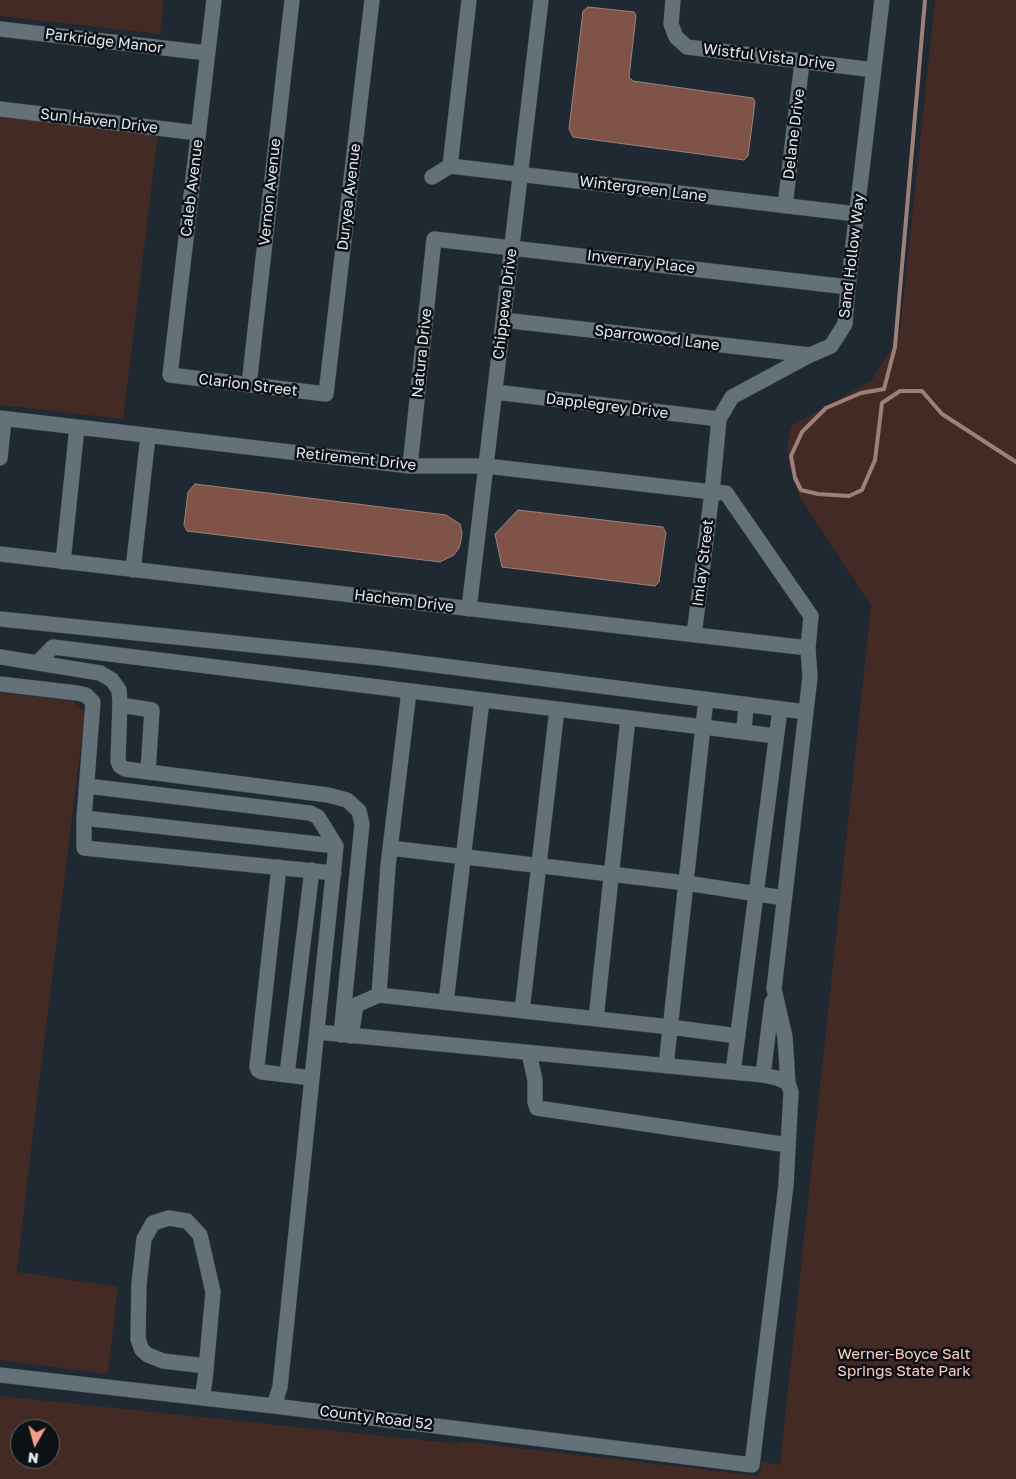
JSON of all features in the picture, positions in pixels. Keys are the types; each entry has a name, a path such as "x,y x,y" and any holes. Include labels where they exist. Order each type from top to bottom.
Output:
{"street":[{"name":"Caleb Avenue","path":"170,375 214,0"},
{"name":"Vernon Avenue","path":"248,385 292,0"},
{"name":"Duryea Avenue","path":"326,394 372,0"},
{"path":"432,177 450,166 469,0"},
{"name":"Chippewa Drive","path":"469,609 541,0"},
{"name":"Wistful Vista Drive","path":"673,0 671,24 676,37 687,47 874,70"},
{"name":"Sand Hollow Way","path":"712,492 718,419 732,397 810,355 831,346 845,324 856,214 882,0"},
{"name":"Parkridge Manor","path":"0,29 207,53"},
{"name":"Delane Drive","path":"785,206 802,62"},
{"name":"Sun Haven Drive","path":"0,108 198,133"},
{"name":"Wintergreen Lane","path":"450,166 856,214"},
{"name":"Inverrary Place","path":"434,239 848,287"},
{"name":"Natura Drive","path":"410,466 434,239"},
{"name":"Sparrowood Lane","path":"503,320 810,355"},
{"name":"Clarion Street","path":"170,375 326,394"},
{"name":"Dapplegrey Drive","path":"495,392 718,419"},
{"path":"0,458 2,418"},
{"name":"Retirement Drive","path":"2,418 410,466 486,466 712,492"},
{"path":"63,562 77,427"},
{"path":"133,570 148,436"},
{"path":"712,492 726,493 811,616 808,648 810,677 763,1075"},
{"name":"Imlay Street","path":"694,635 712,492"},
{"name":"Hachem Drive","path":"0,554 808,648"},
{"path":"0,620 370,657 806,712"},
{"path":"37,663 53,647 776,736"},
{"path":"0,657 100,673 112,680 118,690 120,705 118,761 120,766 125,769 328,795 347,800 359,811 362,824 346,1035"},
{"path":"0,684 76,693 86,695 93,702 84,818 84,848 334,873"},
{"path":"379,995 390,848 409,691"},
{"path":"666,1066 706,699"},
{"path":"446,1002 482,700"},
{"path":"744,732 746,704"},
{"path":"120,705 152,710 148,772"},
{"path":"522,1011 557,709"},
{"path":"734,1072 780,709"},
{"path":"596,1019 628,718"},
{"path":"87,786 310,813 318,817 336,846 280,1387 274,1406"},
{"path":"84,818 336,846"},
{"path":"390,848 686,883 784,898"},
{"path":"279,867 257,1066 258,1070 262,1072 312,1078"},
{"path":"288,1074 312,870"},
{"path":"529,1053 537,1108 788,1145 791,1092 788,1083 785,1037 774,989"},
{"path":"346,1035 356,1006 379,995 738,1036"},
{"path":"317,1032 763,1075 788,1083"},
{"name":"County Road 52","path":"0,1375 274,1406 752,1465 786,1185 788,1145"},
{"path":"202,1398 206,1366 214,1292 200,1236 187,1221 169,1218 153,1223 144,1238 139,1284 138,1339 142,1350 148,1355 163,1361 206,1366"}],"green space":[{"path":"0,0 164,0 160,34 0,16"},
{"name":"Werner-Boyce Salt Springs State Park","path":"935,0 1016,0 1016,1479 0,1479 0,1396 459,1444 458,1441 759,1476 762,1462 780,1465 871,605 799,496 789,463 787,448 791,426 871,381 900,331"},
{"path":"0,117 158,135 123,419 0,405"},
{"path":"0,693 73,701 85,713 17,1272 118,1287 108,1374 0,1360"}],"shaded area":[{"path":"588,7 634,12 636,16 629,77 633,81 753,98 755,102 748,156 744,160 573,137 569,129 583,11"},
{"path":"195,484 446,515 460,524 461,541 454,555 440,562 187,531 184,525 188,492"},
{"path":"518,510 663,527 666,533 659,582 655,586 502,567 495,534"}],"waterway":[{"path":"925,0 895,347 884,389 861,393 826,408 802,432 791,456 795,478 801,490 818,494 849,496 862,490 875,460 882,403 900,391 922,391 942,414 1016,462"}]}
